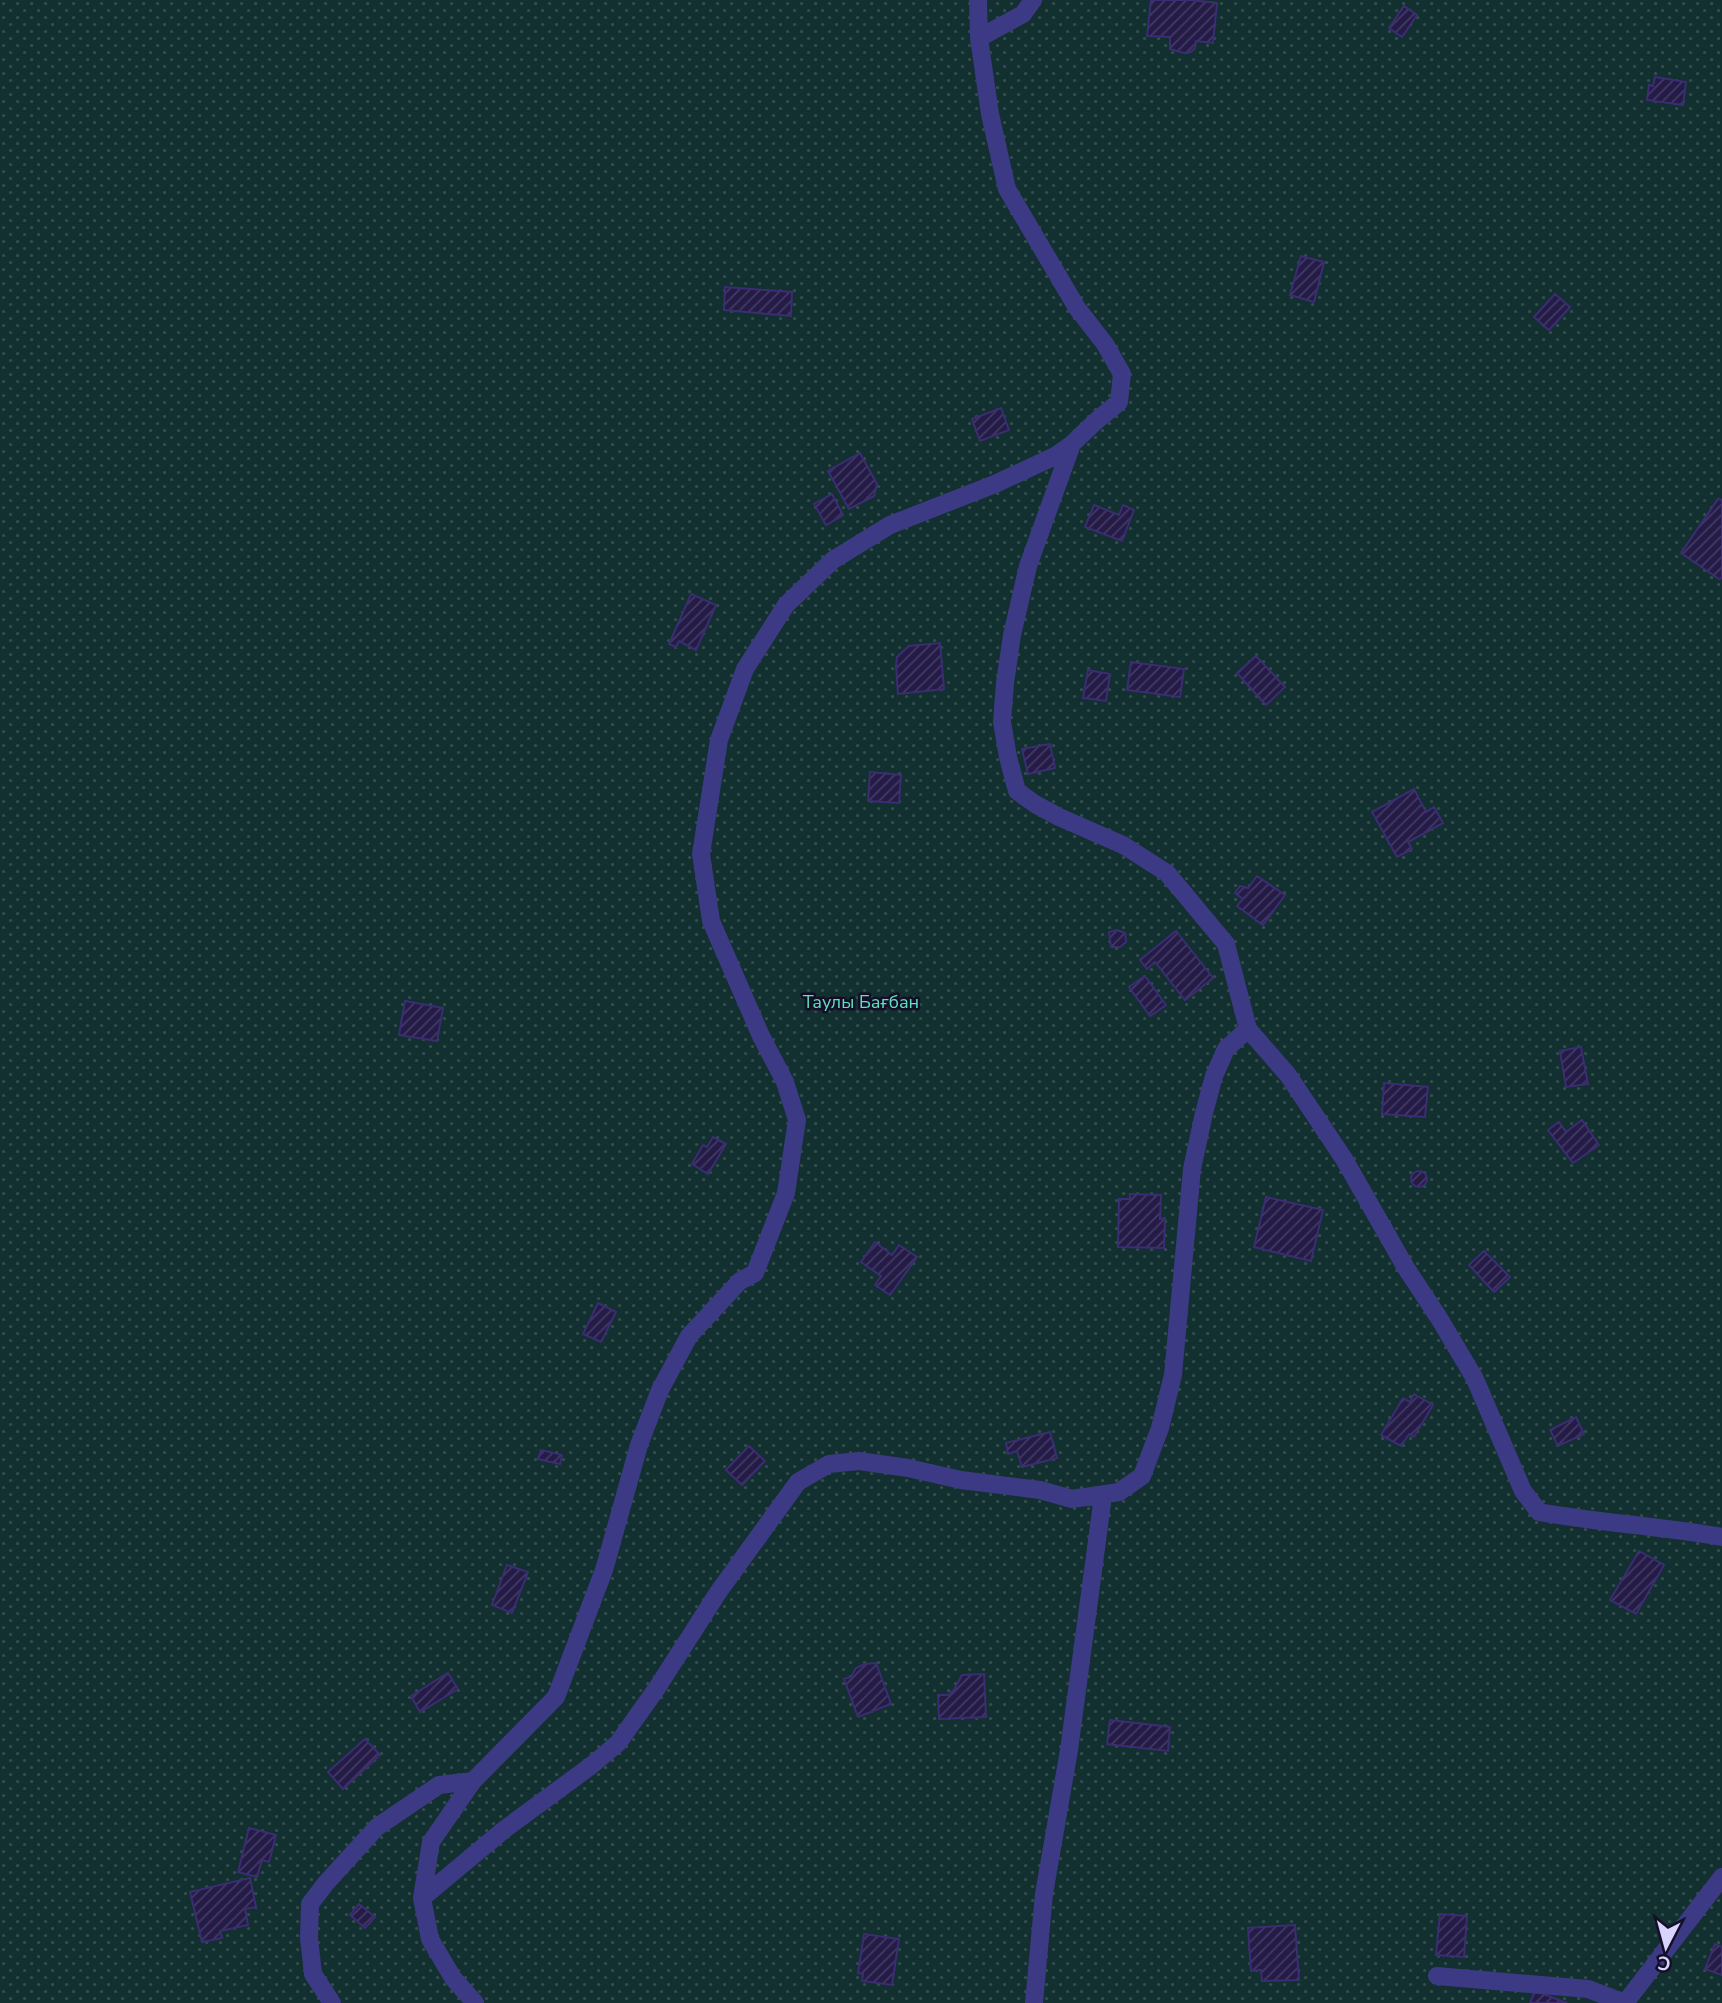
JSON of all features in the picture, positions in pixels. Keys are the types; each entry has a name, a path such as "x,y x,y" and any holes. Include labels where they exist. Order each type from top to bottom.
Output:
{"street":[{"path":"475,2003 453,1978 430,1939 422,1898 430,1842 473,1781 556,1697 604,1570 639,1445 660,1390 689,1336 740,1280 755,1273 786,1193 797,1120 785,1082 761,1036 711,921 701,854 719,740 745,669 786,605 833,560 890,525 995,484 1055,456 1119,402 1122,374 1105,344 1077,308 1007,188 989,114 979,38 978,0"},
{"path":"979,38 1023,15 1033,0"},
{"path":"1072,444 1028,566 1012,635 1002,722 1017,791 1059,817 1123,845 1167,873 1226,944 1248,1029 1288,1074 1439,1318 1475,1379 1522,1491 1539,1513 1585,1521 1678,1529 1722,1537"},
{"path":"422,1898 505,1829 592,1765 618,1742 657,1689 719,1591 798,1482 829,1464 859,1461 961,1480 1040,1490 1072,1499 1119,1492 1142,1476 1160,1428 1173,1375 1192,1169 1204,1113 1214,1076 1226,1049 1248,1029"},
{"path":"1034,2003 1044,1894 1069,1750 1103,1496"},
{"path":"332,2003 313,1974 309,1938 310,1904 377,1826 439,1785 473,1781"},
{"path":"1437,1976 1588,1989 1625,2003 1722,1877"}],"green space":[{"name":"Таулы Бағбан","path":"0,0 1722,0 1722,2003 0,2003"}],"building":[{"path":"1151,0 1217,3 1213,43 1196,41 1191,52 1184,53 1170,49 1170,37 1147,36"},
{"path":"1404,6 1417,15 1402,37 1389,28"},
{"path":"1655,77 1686,82 1683,105 1647,100 1649,85 1653,86"},
{"path":"1301,256 1324,262 1314,302 1290,295"},
{"path":"725,287 792,292 791,316 724,310"},
{"path":"1555,294 1570,307 1549,330 1534,317"},
{"path":"1001,408 1009,430 980,441 972,419"},
{"path":"860,453 877,484 874,496 849,509 828,471"},
{"path":"832,494 843,515 826,525 814,504"},
{"path":"1718,499 1722,500 1722,578 1719,579 1681,553"},
{"path":"1094,505 1119,515 1123,505 1134,510 1122,541 1085,527"},
{"path":"691,594 716,605 696,650 679,641 676,647 669,644"},
{"path":"940,643 944,689 898,694 897,657 909,646"},
{"path":"1256,656 1285,687 1266,705 1237,673"},
{"path":"1131,662 1184,669 1180,697 1127,690"},
{"path":"1088,670 1110,674 1106,701 1083,698"},
{"path":"1050,744 1055,768 1028,774 1022,749"},
{"path":"870,772 901,775 899,803 868,801"},
{"path":"1414,789 1426,812 1434,807 1443,823 1408,842 1412,849 1397,857 1372,812"},
{"path":"1257,876 1285,895 1263,925 1237,906 1243,899 1235,893 1240,886 1248,888"},
{"path":"1117,930 1125,933 1126,942 1120,947 1111,947 1109,932"},
{"path":"1176,931 1213,978 1185,1000 1155,962 1147,969 1140,960"},
{"path":"1145,976 1166,1005 1150,1016 1129,987"},
{"path":"405,1001 443,1008 437,1041 399,1035"},
{"path":"1581,1047 1588,1084 1566,1087 1560,1051"},
{"path":"1384,1083 1428,1087 1425,1117 1382,1114"},
{"path":"1582,1120 1599,1145 1573,1163 1548,1130 1559,1122 1566,1132"},
{"path":"713,1137 726,1144 708,1174 692,1164 703,1145 707,1147"},
{"path":"1416,1171 1422,1171 1427,1179 1425,1185 1416,1187 1411,1182 1411,1176"},
{"path":"1130,1194 1161,1195 1160,1219 1165,1218 1164,1248 1118,1247 1119,1199 1130,1199"},
{"path":"1266,1197 1323,1210 1311,1261 1254,1247"},
{"path":"875,1242 892,1255 899,1245 917,1257 890,1295 875,1285 881,1276 861,1262"},
{"path":"1484,1251 1510,1277 1494,1292 1469,1265"},
{"path":"598,1303 616,1312 601,1342 583,1334"},
{"path":"1414,1394 1433,1405 1414,1437 1409,1434 1401,1446 1381,1435 1403,1398 1410,1402"},
{"path":"1576,1417 1584,1434 1558,1446 1550,1430"},
{"path":"1050,1432 1057,1458 1022,1467 1017,1451 1008,1454 1006,1443"},
{"path":"749,1446 765,1461 742,1485 726,1470"},
{"path":"541,1450 562,1455 560,1464 538,1459"},
{"path":"1639,1551 1664,1565 1636,1614 1610,1600"},
{"path":"507,1565 528,1572 512,1613 492,1605"},
{"path":"876,1663 891,1704 858,1717 844,1679 851,1677 856,1668"},
{"path":"448,1673 458,1689 420,1712 411,1696"},
{"path":"984,1674 986,1717 939,1719 938,1695 948,1695 954,1690 962,1675"},
{"path":"1110,1720 1170,1727 1168,1751 1107,1744"},
{"path":"365,1739 380,1755 343,1789 328,1772"},
{"path":"249,1828 276,1835 269,1862 262,1860 257,1877 238,1872"},
{"path":"250,1878 256,1907 245,1909 248,1925 220,1931 222,1938 202,1942 190,1892"},
{"path":"359,1904 375,1917 365,1928 350,1915"},
{"path":"1440,1914 1467,1916 1464,1957 1436,1955"},
{"path":"1295,1925 1299,1980 1262,1981 1261,1970 1251,1971 1248,1928"},
{"path":"864,1934 899,1939 892,1985 862,1981 863,1974 858,1973"},
{"path":"1715,1944 1722,1947 1722,1975 1705,1969"},
{"path":"1535,1991 1567,2003 1530,2003"}]}
